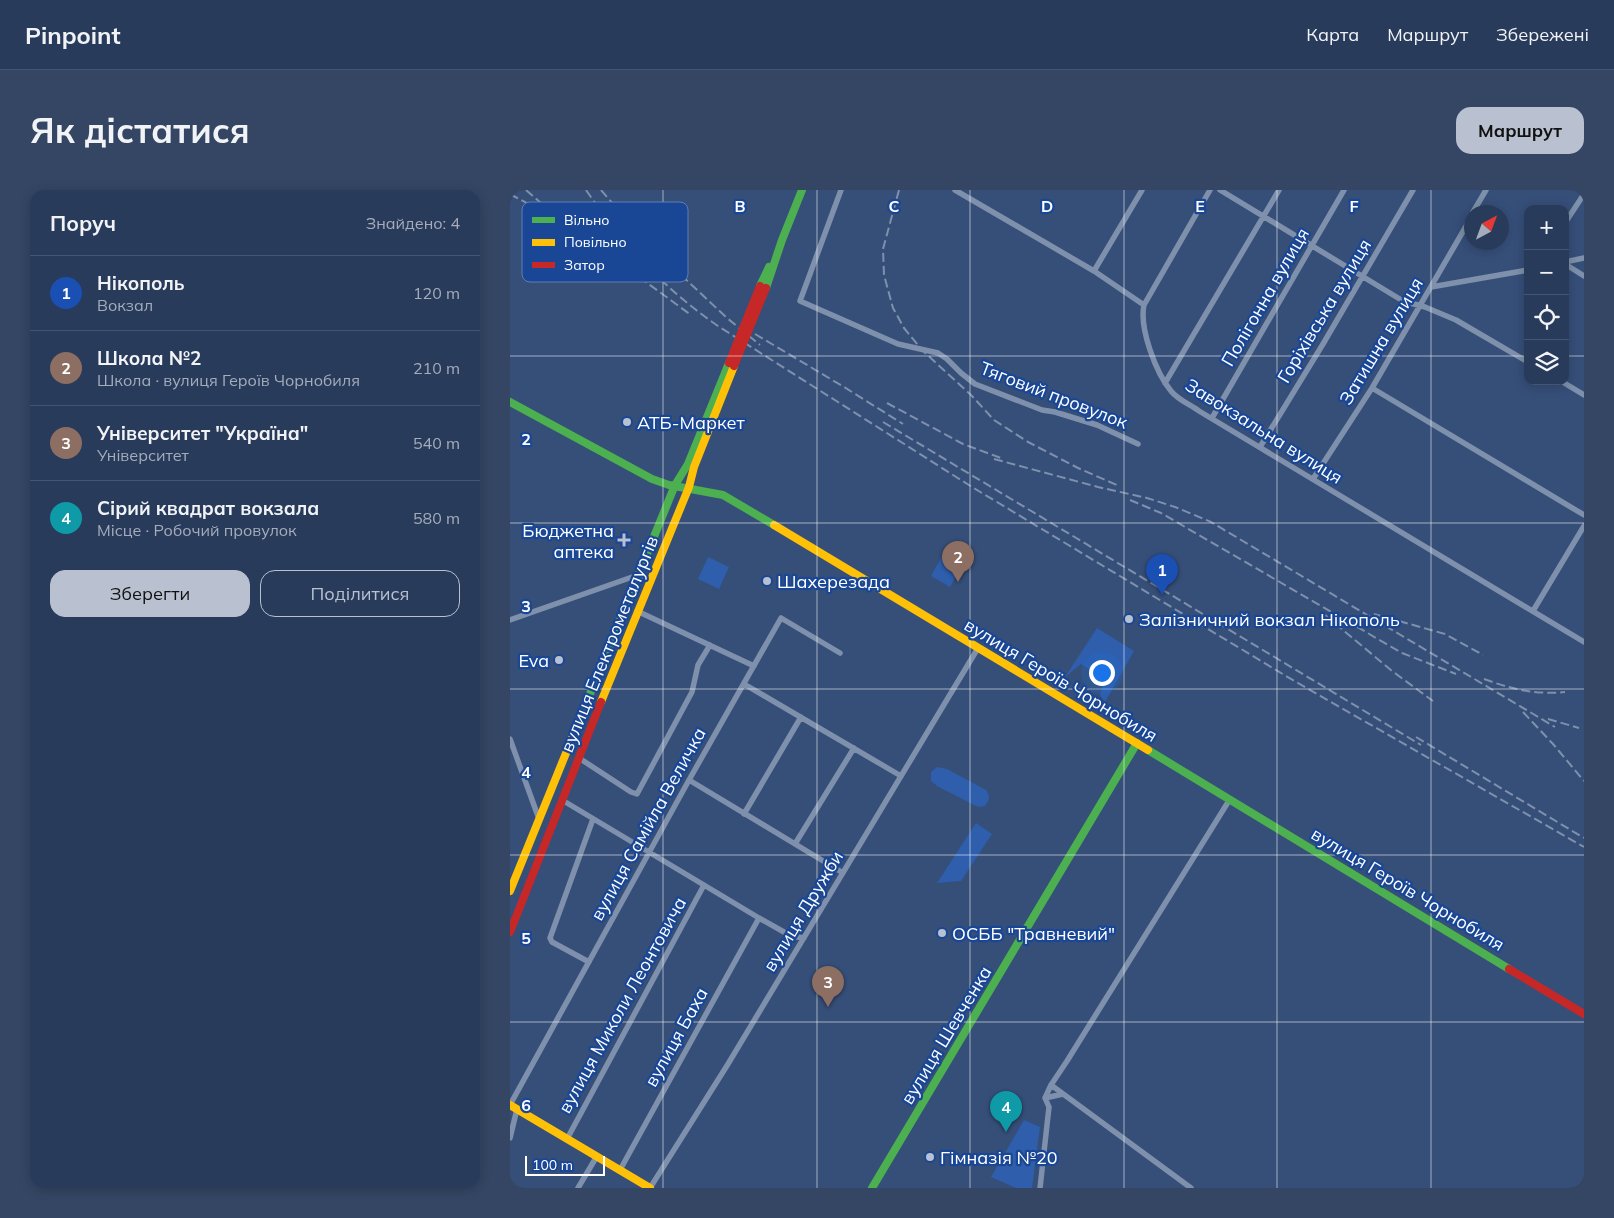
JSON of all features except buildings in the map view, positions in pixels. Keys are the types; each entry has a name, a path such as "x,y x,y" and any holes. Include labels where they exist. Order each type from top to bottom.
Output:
{"main road":[{"path":"731,365 802,190"},
{"name":"вулиця Електрометалургів","path":"510,891 675,485 688,464 731,365"},
{"name":"вулиця Електрометалургів","path":"510,932 649,580 689,487 694,466 731,365"},
{"name":"вулиця Героїв Чорнобиля","path":"510,402 652,479 662,483 723,495 1584,1014"},
{"name":"вулиця Шевченка","path":"872,1188 1137,743"},
{"path":"512,1106 650,1188"}],"street":[{"name":"Тяговий провулок","path":"841,190 800,301 898,344 938,354 947,359 961,374 975,384 1042,410 1097,425 1138,444"},
{"path":"955,190 1094,271 1144,305 1210,190"},
{"path":"1094,271 1142,190"},
{"path":"1220,190 1403,301 1456,320 1524,360"},
{"path":"1166,383 1279,190"},
{"name":"Полігонна вулиця","path":"1212,418 1344,190"},
{"name":"Горіхівська вулиця","path":"1260,446 1413,190"},
{"path":"1477,205 1486,190"},
{"path":"1569,218 1584,194"},
{"name":"Затишна вулиця","path":"1313,479 1372,388 1464,230"},
{"path":"1569,262 1584,258"},
{"path":"1569,266 1584,276"},
{"path":"1431,287 1524,271"},
{"name":"Завокзальна вулиця","path":"1144,305 1142,315 1150,346 1158,370 1172,393 1584,642"},
{"path":"1568,385 1584,395"},
{"path":"1372,388 1584,515"},
{"path":"1533,611 1584,526"},
{"path":"510,620 638,575 649,580"},
{"path":"637,611 754,666"},
{"name":"вулиця Самійла Величка","path":"510,1138 512,1106 689,780 781,618 840,653"},
{"path":"579,758 637,794 692,692 698,665 710,645"},
{"name":"вулиця Дружби","path":"650,1188 728,1064 978,648"},
{"path":"744,684 901,776"},
{"path":"744,814 801,717"},
{"path":"510,739 539,819"},
{"path":"795,844 854,748"},
{"path":"689,780 843,873"},
{"path":"1040,1188 1048,1107 1045,1098 1051,1085 1230,799"},
{"path":"562,800 759,918 791,936 804,938"},
{"path":"589,962 552,942 550,938 593,819"},
{"name":"вулиця Миколи Леонтовича","path":"567,1139 704,886"},
{"name":"вулиця Баха","path":"620,1170 759,918"},
{"path":"1051,1085 1191,1188"},
{"path":"1045,1098 1063,1094"},
{"path":"578,1188 597,1156"}],"shaded area":[{"path":"945,551 964,562 950,587 931,576"},
{"path":"708,557 729,567 719,589 698,579"},
{"path":"1097,628 1134,651 1105,702 1100,695 1105,679 1081,664 1065,677"},
{"path":"937,767 947,769 986,790 989,798 988,802 985,806 978,807 937,786 931,781 931,772"},
{"path":"976,823 992,834 961,881 937,883"},
{"path":"1024,1120 1040,1127 1032,1188 1016,1188 991,1177"}],"railway":[{"path":"526,190 540,202"},
{"path":"586,190 594,202"},
{"path":"601,190 611,202"},
{"path":"899,190 883,249 884,275 893,308 904,328 922,350 972,396 994,420 1028,442 1078,468 1119,486"},
{"path":"510,194 525,202"},
{"path":"688,281 727,318 760,345"},
{"path":"646,282 691,315"},
{"path":"663,282 698,312 718,326 972,487 1296,682 1584,847"},
{"path":"755,334 903,424"},
{"path":"887,403 963,444 1001,458"},
{"path":"883,422 1421,745"},
{"path":"994,459 1147,498 1211,522 1555,727"},
{"path":"1130,500 1161,513 1402,653 1456,674"},
{"path":"1374,614 1445,634 1483,655"},
{"path":"1325,615 1392,671 1433,701"},
{"path":"1484,679 1524,690 1544,693 1565,692"},
{"path":"1523,712 1584,781"},
{"path":"1548,719 1579,728"},
{"path":"1416,737 1584,838"}],"traffic: fast":[{"path":"766,288 782,240 802,190"},
{"path":"760,286 769,267"},
{"path":"588,699 675,485 688,464 729,363"},
{"path":"510,402 652,479 669,485 723,495 774,525"},
{"path":"872,1188 1137,743"},
{"path":"1148,750 1509,969"}],"traffic: slow":[{"path":"601,702 689,487 694,467 734,366"},
{"path":"774,525 1148,750"},
{"path":"510,891 588,699"},
{"path":"510,1105 650,1188"}],"traffic: jam":[{"path":"729,363 760,286"},
{"path":"734,366 766,288"},
{"path":"510,932 601,702"},
{"path":"1509,969 1584,1014"}],"place":[{"name":"АТБ-Маркет","path":"627,422"},
{"name":"Бюджетна аптека","path":"624,540"},
{"name":"Шахерезада","path":"767,581"},
{"name":"Школа №2","path":"958,582"},
{"name":"Нікополь","path":"1162,595"},
{"name":"Залізничний вокзал Нікополь","path":"1129,619"},
{"name":"Eva","path":"559,660"},
{"name":"ОСББ \"Травневий\"","path":"942,933"},
{"name":"Університет \"Україна\"","path":"828,1007"},
{"name":"Сірий квадрат вокзала","path":"1006,1132"},
{"name":"Гімназія №20","path":"930,1157"}]}
